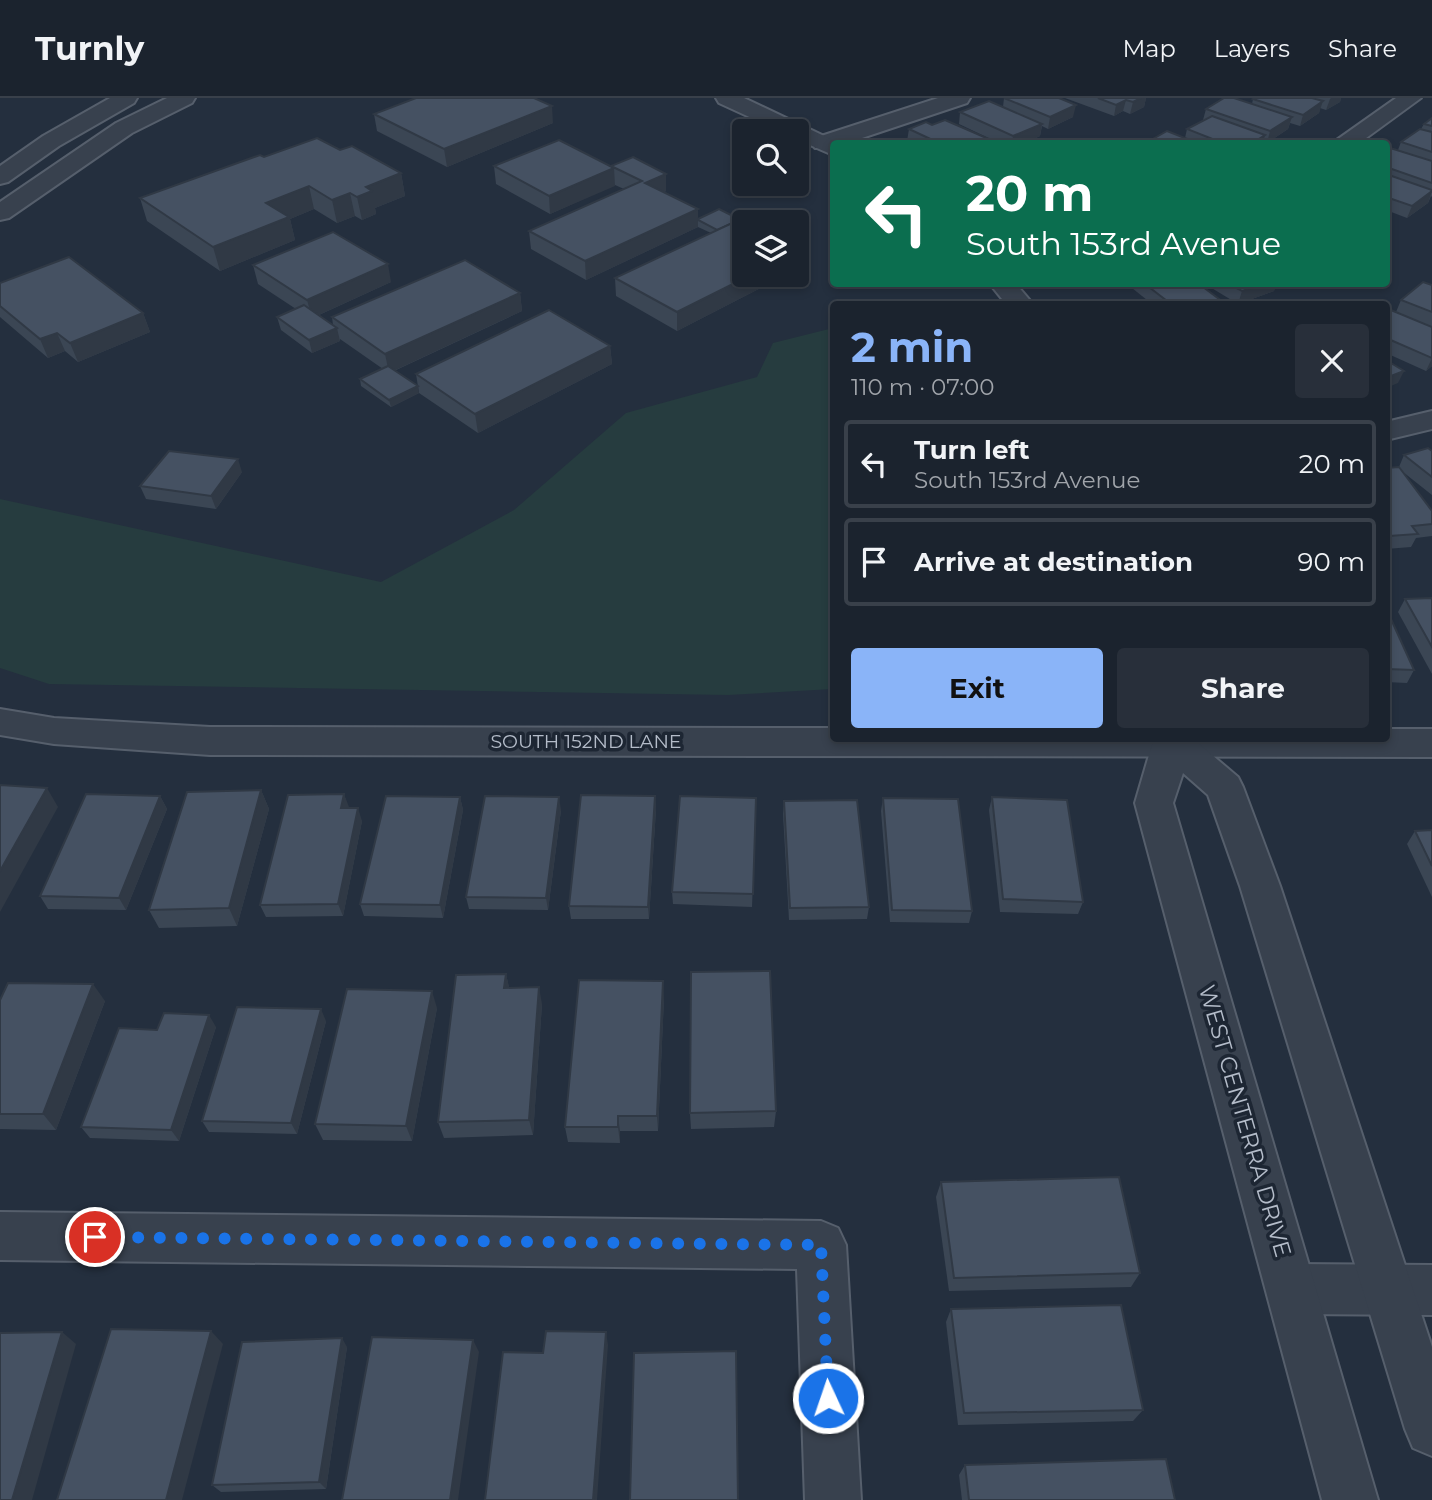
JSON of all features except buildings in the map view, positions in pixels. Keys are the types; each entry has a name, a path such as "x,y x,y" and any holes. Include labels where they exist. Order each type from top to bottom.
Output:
{"street":[{"path":"0,177 51,141 126,98"},
{"path":"0,213 124,128 184,98"},
{"path":"727,98 828,146"},
{"path":"844,140 959,98"},
{"path":"1348,140 1410,98"},
{"path":"1006,287 1017,301"},
{"path":"1390,430 1432,420"},
{"name":"SOUTH 152ND LANE","path":"0,722 54,731 210,741 830,741"},
{"name":"WEST CENTERRA DRIVE","path":"1172,742 1154,803 1293,1289 1350,1500"},
{"path":"1173,742 1224,787 1410,1290 1432,1429"},
{"name":"SOUTH 152ND LANE","path":"1302,742 1432,743"},
{"path":"0,1236 821,1245 833,1500"},
{"path":"1293,1289 1410,1290"}],"green space":[{"path":"830,329 830,689 728,695 49,684 0,668 0,499 381,582 514,510 626,413 757,377 773,343"}],"route":[{"path":"95,1237 821,1245 828,1398"}]}
